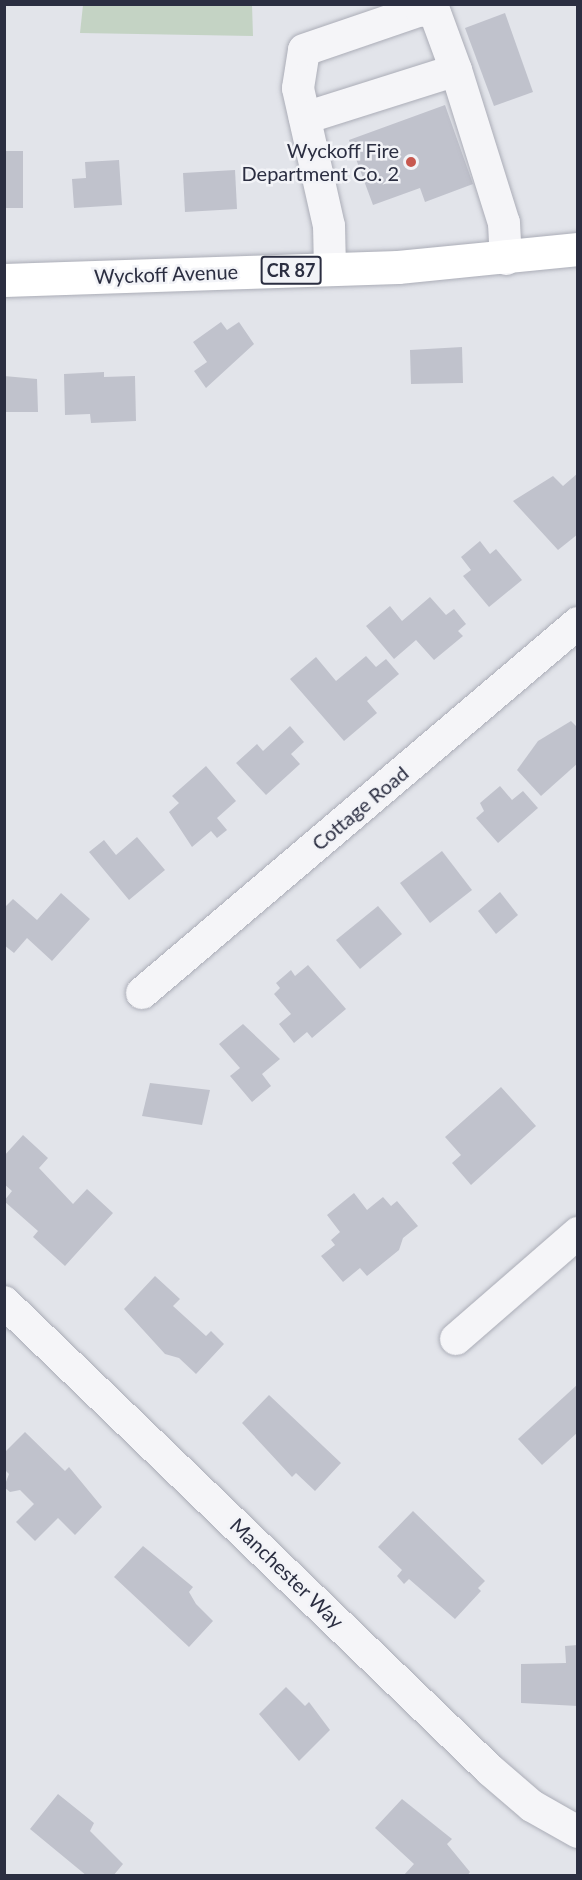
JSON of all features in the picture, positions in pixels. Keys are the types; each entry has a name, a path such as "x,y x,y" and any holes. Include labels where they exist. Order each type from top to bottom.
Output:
{"main road":[{"name":"Wyckoff Avenue","path":"4,280 330,269 506,258 578,249"}],"street":[{"path":"330,269 329,226 298,88 304,50 338,35 421,10 435,13 456,70 504,223 506,258"},
{"path":"305,118 456,70"},
{"name":"Cottage Road","path":"142,993 578,623"},
{"path":"456,1339 578,1233"},
{"name":"Manchester Way","path":"4,1302 490,1770 532,1806 578,1832"}],"green space":[{"path":"83,5 252,5 253,36 80,33"}],"building":[{"path":"505,13 533,92 494,106 465,28"},
{"name":"Wyckoff Fire Department Co. 2","path":"445,105 473,184 425,202 420,188 373,205 349,140"},
{"path":"4,151 23,151 23,208 4,208"},
{"path":"119,160 122,205 74,208 72,179 86,178 85,162"},
{"path":"235,170 237,209 185,212 183,173"},
{"path":"221,322 227,330 239,322 254,344 206,388 194,371 207,362 193,342"},
{"path":"462,347 463,383 411,384 410,350"},
{"path":"104,372 104,377 135,376 136,421 91,423 90,414 65,415 64,374"},
{"path":"4,376 37,379 38,412 4,412"},
{"path":"578,473 578,534 558,550 513,501 553,476 563,486"},
{"path":"480,541 490,554 496,549 522,580 489,607 463,576 471,570 461,557"},
{"path":"430,597 446,615 454,609 466,624 458,631 463,636 434,660 416,640 394,659 366,626 390,606 402,621"},
{"path":"366,656 376,667 386,659 399,674 367,701 377,713 344,741 290,679 316,657 336,681"},
{"path":"571,721 578,728 578,763 541,796 517,770 538,741"},
{"path":"290,726 304,742 291,754 300,764 266,795 236,763 257,744 263,751"},
{"path":"206,766 236,801 217,818 227,830 217,838 211,831 192,847 169,812 179,803 172,796"},
{"path":"500,786 512,800 523,791 538,808 498,843 476,818 484,811 480,803"},
{"path":"137,837 165,870 129,900 89,852 104,840 116,855"},
{"path":"442,851 472,890 430,923 400,883"},
{"path":"500,892 518,915 496,934 478,911"},
{"path":"61,893 90,919 52,961 27,938 14,953 4,945 4,908 13,899 37,920"},
{"path":"378,906 402,934 360,969 336,940"},
{"path":"308,965 346,1009 312,1038 307,1032 294,1043 279,1024 291,1014 274,994 280,988 276,983 291,970 295,976"},
{"path":"243,1024 280,1059 262,1074 271,1086 252,1102 230,1076 240,1068 219,1044"},
{"path":"150,1083 210,1090 202,1125 142,1116"},
{"path":"501,1087 536,1126 471,1185 452,1163 461,1155 445,1137"},
{"path":"23,1135 48,1158 39,1168 73,1204 87,1189 113,1213 65,1266 33,1237 38,1231 4,1201 12,1191 4,1184 4,1156"},
{"path":"354,1193 367,1210 383,1197 391,1206 397,1201 418,1226 403,1238 399,1250 367,1276 360,1268 343,1282 321,1256 335,1245 331,1240 340,1232 327,1215"},
{"path":"155,1276 180,1299 173,1306 206,1336 211,1331 224,1344 196,1374 179,1358 165,1354 124,1309"},
{"path":"578,1384 578,1432 542,1465 518,1439"},
{"path":"269,1395 341,1463 315,1491 296,1473 292,1477 242,1423"},
{"path":"25,1432 65,1471 69,1467 102,1507 75,1535 58,1518 35,1541 16,1522 34,1504 20,1490 10,1492 4,1487 9,1474 4,1469 4,1453"},
{"path":"413,1511 485,1581 478,1588 481,1591 455,1619 409,1579 404,1584 397,1576 402,1570 378,1547"},
{"path":"143,1546 193,1587 189,1592 196,1604 213,1621 189,1647 114,1577"},
{"path":"578,1645 578,1706 521,1703 521,1664 566,1663 565,1646"},
{"path":"286,1687 305,1706 309,1702 330,1730 299,1761 259,1714"},
{"path":"58,1794 94,1823 90,1831 123,1864 113,1876 87,1876 30,1829"},
{"path":"402,1799 452,1839 447,1844 470,1872 467,1876 403,1876 414,1864 375,1828"}],"place":[{"name":"Wyckoff Fire Department Co. 2","path":"411,162"}]}
